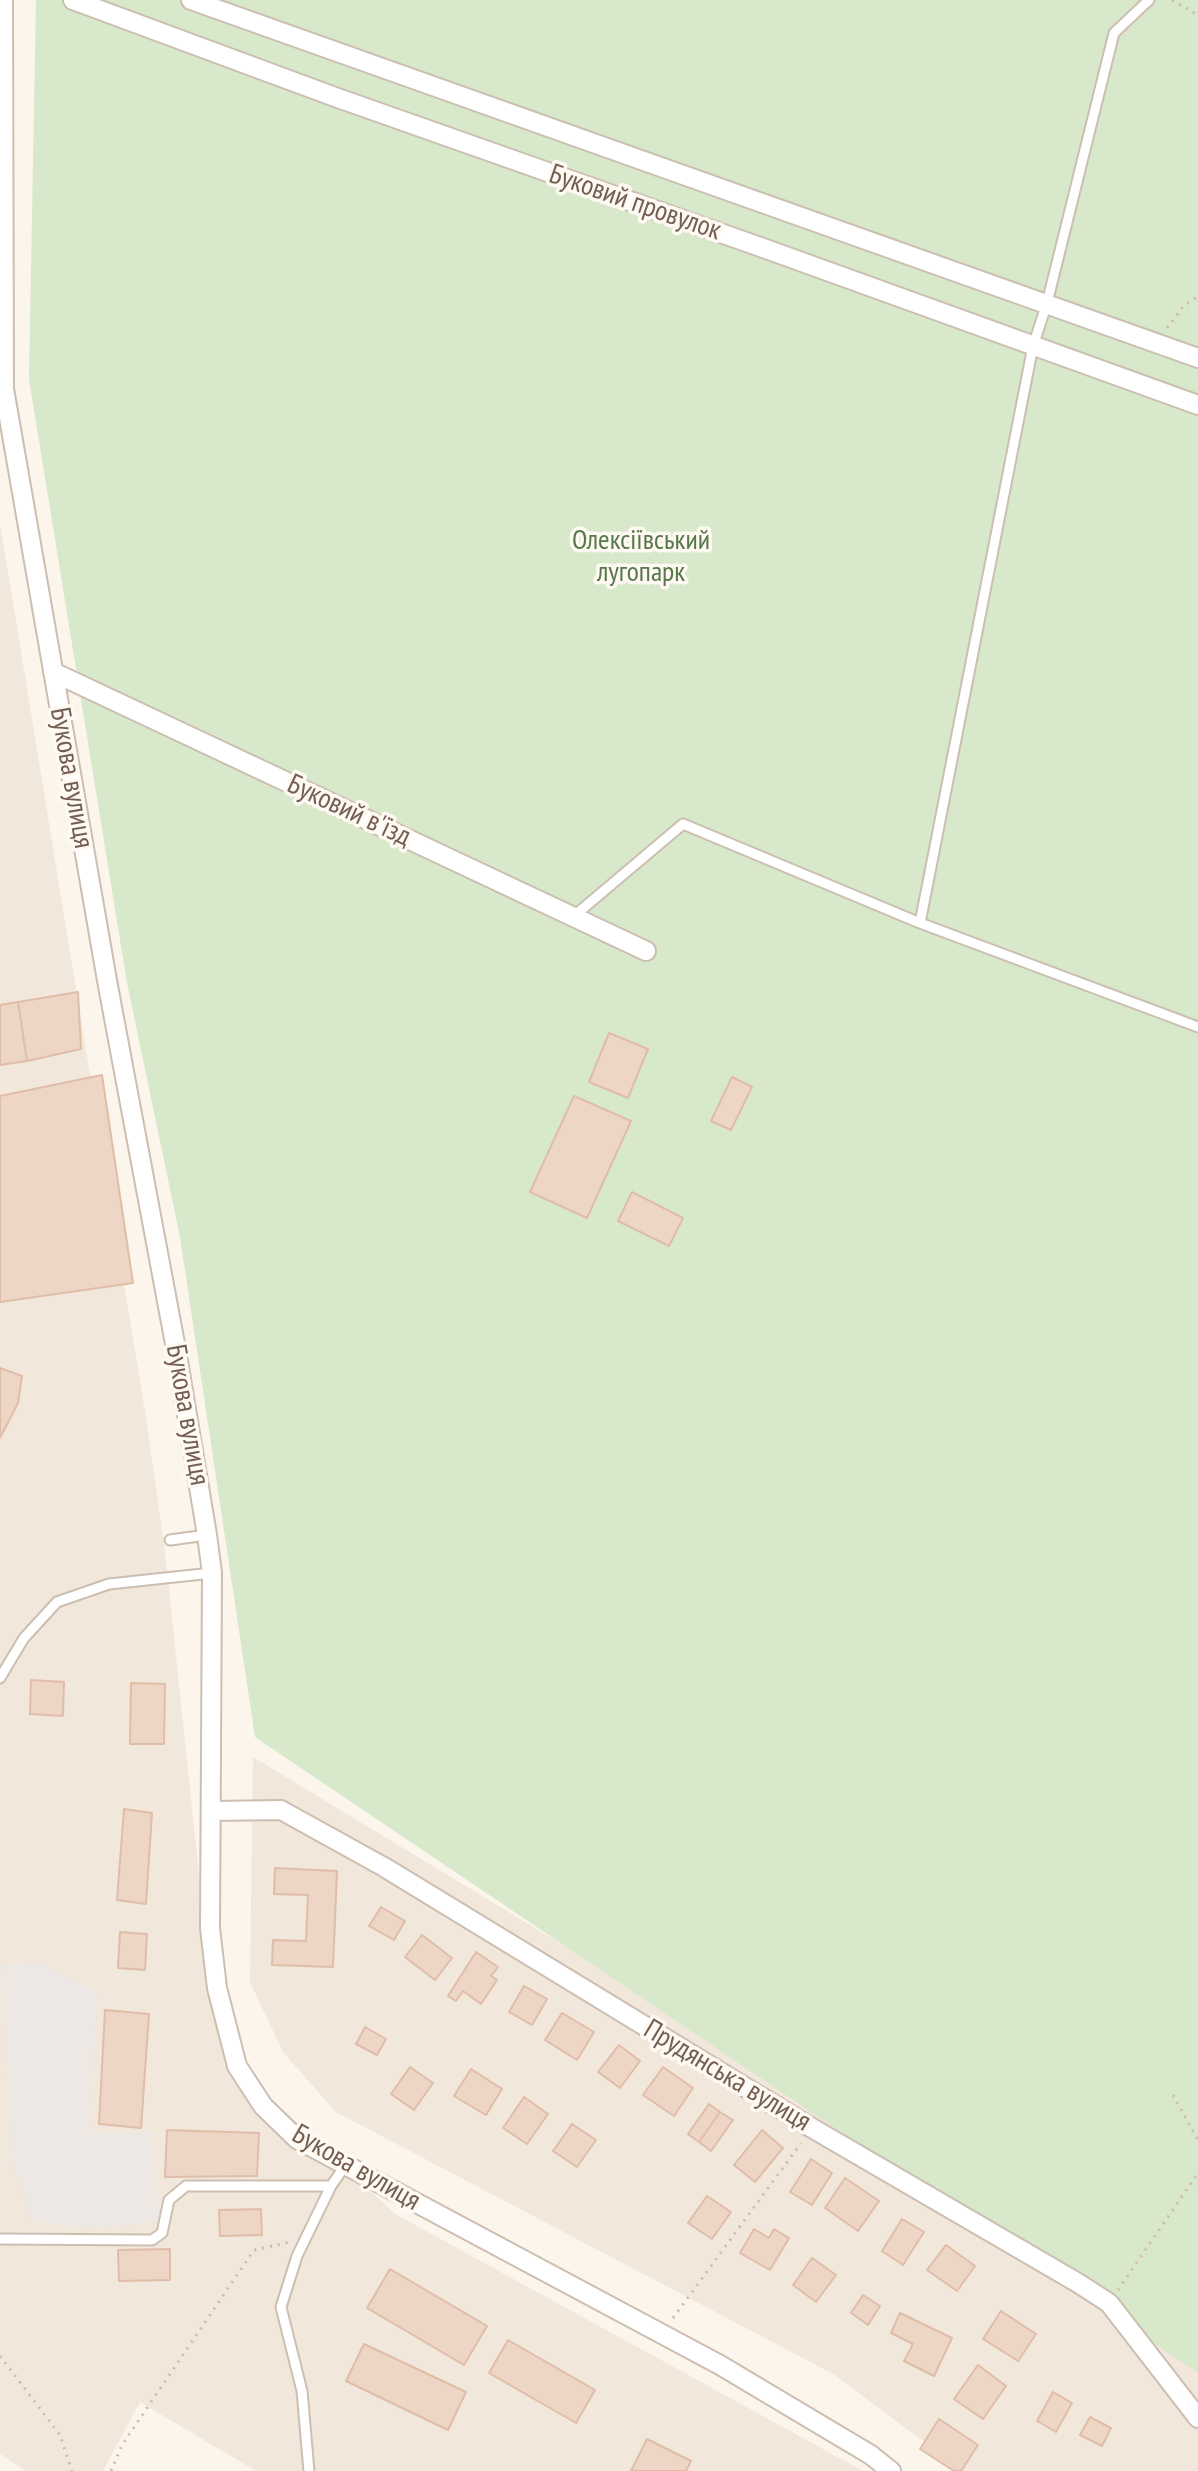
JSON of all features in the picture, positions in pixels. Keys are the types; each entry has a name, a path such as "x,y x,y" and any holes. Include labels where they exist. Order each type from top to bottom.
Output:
{"street":[{"name":"Букова вулиця","path":"3,0 4,389 207,1535 212,1573 210,1928 217,1988 237,2066 263,2106 297,2139 748,2382 871,2455 891,2471"},
{"name":"Буковий провулок","path":"73,0 335,97 1198,405"},
{"name":"Буковий провулок","path":"191,0 1198,358"},
{"name":"Буковий в'їзд","path":"53,672 646,951"},
{"name":"Прудянська вулиця","path":"212,1811 281,1810 398,1875 812,2128 1109,2303 1198,2418"}],"lane":[{"path":"920,923 1033,346 1047,303 1114,33 1149,0"},
{"path":"573,917 683,824 920,923 1198,1027"},
{"path":"170,1540 207,1535"},
{"path":"0,1678 24,1638 57,1602 109,1584 212,1573"},
{"path":"309,2471 302,2391 281,2307 305,2238 331,2186 345,2166"},
{"path":"0,2239 152,2240 162,2233 169,2200 186,2186 331,2186"}],"path":[{"path":"1172,0 1198,15"},
{"path":"1156,343 1183,307 1198,296"},
{"path":"1173,2095 1198,2140"},
{"path":"661,2334 812,2128"},
{"path":"1109,2303 1198,2173"},
{"path":"111,2471 122,2445 254,2250 305,2238"},
{"path":"0,2356 60,2435 72,2471"}],"shaded area":[{"path":"0,523 145,1412 165,1552 208,1961 247,2076 395,2214 863,2471 256,2471 140,2402 103,2471 26,2471 0,2454"},
{"path":"253,1757 1137,2293 1198,2374 1198,2471 963,2471 835,2375 336,2112 283,2052 250,1982"},
{"path":"43,1963 98,1993 89,2132 151,2132 160,2222 87,2228 31,2221 12,2160 1,1964"}],"green space":[{"name":"Олексіївський лугопарк","path":"36,0 1198,0 1198,2373 255,1737 180,1237 127,983 29,379"}],"building":[{"path":"78,992 81,1049 27,1061 18,1002"},
{"path":"18,1002 27,1061 0,1065 0,1005"},
{"path":"609,1033 648,1049 628,1098 589,1082"},
{"path":"102,1075 133,1283 0,1302 0,1096"},
{"path":"732,1077 752,1087 731,1130 711,1121"},
{"path":"574,1096 631,1121 587,1218 530,1192"},
{"path":"632,1192 683,1218 669,1246 618,1221"},
{"path":"0,1368 22,1376 18,1403 0,1438"},
{"path":"31,1680 64,1682 63,1716 30,1714"},
{"path":"131,1683 165,1684 164,1744 130,1744"},
{"path":"124,1809 152,1813 146,1904 117,1900"},
{"path":"275,1868 337,1871 333,1967 272,1965 273,1940 306,1941 308,1895 274,1894"},
{"path":"381,1907 405,1921 394,1940 369,1926"},
{"path":"120,1932 147,1934 145,1970 118,1968"},
{"path":"422,1935 452,1958 435,1980 405,1957"},
{"path":"476,1952 498,1967 491,1976 497,1980 481,2004 463,1991 456,2001 448,1996"},
{"path":"524,1986 547,1999 532,2025 509,2012"},
{"path":"105,2010 149,2014 141,2128 99,2124"},
{"path":"562,2013 594,2032 577,2060 545,2040"},
{"path":"365,2027 386,2039 377,2055 356,2044"},
{"path":"619,2045 640,2061 620,2088 598,2072"},
{"path":"410,2067 433,2083 414,2110 391,2094"},
{"path":"663,2067 693,2088 674,2116 643,2095"},
{"path":"471,2069 502,2089 486,2115 454,2096"},
{"path":"524,2097 548,2114 527,2144 503,2128"},
{"path":"709,2104 720,2112 699,2142 688,2134"},
{"path":"720,2112 733,2120 711,2151 699,2142"},
{"path":"572,2124 596,2140 577,2167 553,2151"},
{"path":"167,2130 259,2133 257,2176 165,2177"},
{"path":"762,2130 783,2148 755,2182 734,2165"},
{"path":"811,2159 832,2173 812,2205 790,2192"},
{"path":"845,2178 879,2201 858,2231 825,2208"},
{"path":"707,2196 731,2212 712,2239 688,2223"},
{"path":"261,2209 262,2235 220,2236 219,2210"},
{"path":"902,2219 924,2232 903,2265 882,2251"},
{"path":"754,2229 769,2238 774,2229 789,2238 770,2270 740,2253"},
{"path":"946,2245 975,2266 957,2291 927,2270"},
{"path":"170,2249 170,2280 119,2281 118,2250"},
{"path":"812,2258 836,2275 816,2302 793,2285"},
{"path":"390,2269 487,2326 464,2365 367,2308"},
{"path":"863,2295 880,2306 868,2325 851,2313"},
{"path":"1001,2311 1036,2334 1018,2361 983,2339"},
{"path":"900,2313 952,2338 934,2376 904,2361 913,2344 891,2333"},
{"path":"508,2340 595,2390 576,2423 489,2373"},
{"path":"364,2344 466,2392 448,2430 346,2381"},
{"path":"978,2365 1006,2386 983,2419 954,2399"},
{"path":"1053,2392 1072,2403 1056,2432 1037,2421"},
{"path":"1090,2417 1111,2428 1102,2446 1080,2435"},
{"path":"939,2419 978,2445 961,2471 954,2471 920,2449"},
{"path":"647,2439 691,2461 686,2471 631,2471"}]}
